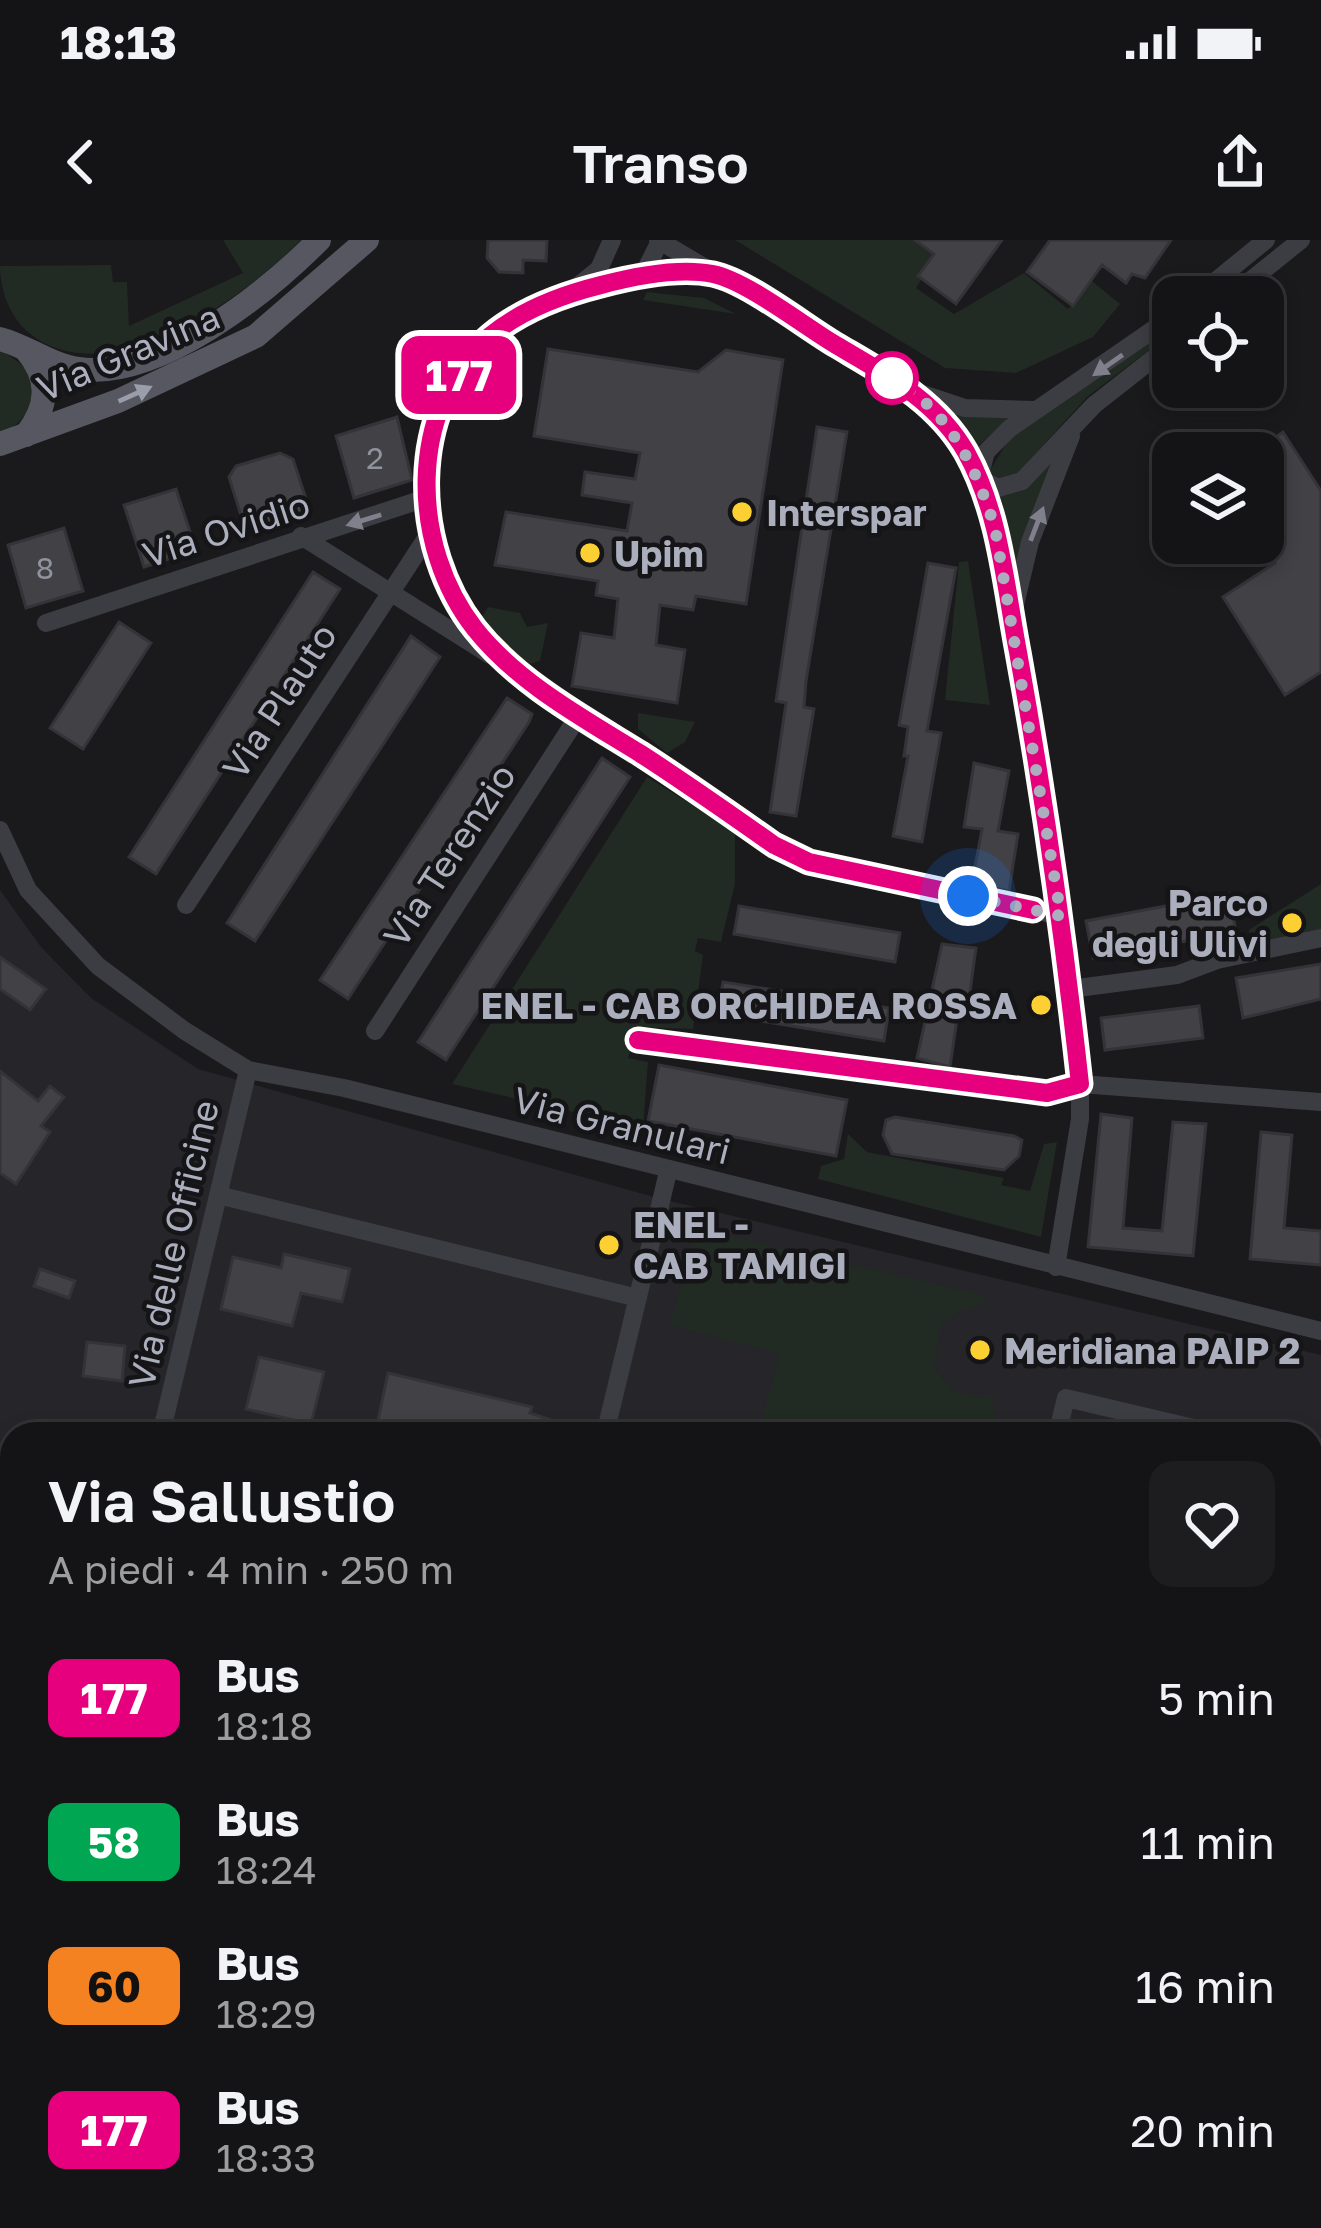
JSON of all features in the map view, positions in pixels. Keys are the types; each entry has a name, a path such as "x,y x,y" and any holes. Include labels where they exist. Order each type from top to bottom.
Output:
{"main road":[{"name":"Via Gravina","path":"8,338 78,369 105,369 150,357 271,287 319,240"},
{"name":"Via Gravina","path":"0,444 118,401 256,336 367,240"},
{"name":"Via Gravina","path":"8,338 46,384 44,405 26,435"}],"street":[{"path":"1222,276 1266,240"},
{"path":"1256,276 1301,240"},
{"path":"634,277 660,241 913,390 965,408 1039,410"},
{"path":"610,248 614,271 634,277"},
{"path":"569,293 610,248"},
{"path":"514,670 456,603 437,569 429,534 426,498 436,421 461,371 488,338 522,314 569,293 634,277 716,274"},
{"path":"979,478 986,452 1152,331"},
{"path":"979,478 998,488 1022,481 1094,405 1152,359"},
{"path":"913,390 951,429 979,478 1005,568 1061,916 1080,1084 1080,1120 1056,1267"},
{"path":"1012,620 1030,542 1073,431"},
{"name":"Via Ovidio","path":"46,623 426,498"},
{"name":"Via Plauto","path":"186,905 429,534"},
{"path":"301,536 514,670 774,845 809,862 1061,916"},
{"name":"Via Terenzio","path":"375,1031 579,715"},
{"name":"Via Granulari","path":"0,830 28,890 98,965 203,1045 248,1070 344,1088 1321,1331"},
{"path":"1070,989 1177,975 1217,960 1321,938"},
{"path":"638,1040 1047,1093 1080,1084 1321,1102"},
{"name":"Via delle Officine","path":"164,1422 248,1070"},
{"path":"608,1422 668,1172"},
{"path":"218,1195 638,1298"},
{"path":"1060,1422 1066,1398 1169,1422"}],"shaded area":[{"path":"223,240 301,240 246,288 211,311 135,347 97,353 61,350 22,327 2,285 0,266 111,265 113,282 127,282 129,326 243,273"},
{"path":"735,240 924,240 940,251 916,288 954,314 1024,273 1068,309 1092,281 1120,304 1093,337 1016,373 945,368"},
{"path":"647,292 704,298 736,314 643,300"},
{"path":"1152,339 1152,348 1087,397 1018,473 1000,479 989,472 1012,434"},
{"path":"0,349 29,370 31,392 24,416 0,434"},
{"path":"942,408 1010,418 978,446 976,456"},
{"path":"1056,457 1014,588 989,494"},
{"path":"968,561 990,705 945,700 959,562"},
{"path":"488,607 520,613 527,627 548,623 540,661 530,664 502,643 482,617"},
{"path":"638,713 695,722 685,742 667,753 638,729"},
{"path":"647,777 735,831 735,884 721,942 698,938 695,951 703,955 693,1029 638,1027 628,1058 648,1062 643,1128 452,1084"},
{"name":"Parco degli Ulivi","path":"1321,884 1321,947 1248,957 1249,930"},
{"path":"0,890 41,947 91,998 198,1069 661,1199 1321,1355 1321,1422 0,1422"},
{"path":"848,1134 867,1152 1004,1178 1001,1185 1030,1191 1044,1144 1057,1142 1041,1237 818,1179 821,1166 844,1159"},
{"path":"696,1228 987,1296 983,1305 964,1309 941,1325 935,1367 958,1392 992,1395 995,1422 761,1422 779,1354 670,1325"}],"building":[{"path":"488,240 547,240 546,261 523,260 523,273 499,272 487,258"},
{"path":"915,240 1002,240 956,304 918,276 934,254"},
{"path":"1050,240 1171,240 1145,278 1132,274 1126,283 1102,265 1073,306 1027,272"},
{"path":"548,349 698,372 726,350 783,360 746,604 696,596 693,610 660,605 656,645 685,650 677,703 572,686 581,633 614,638 618,599 596,595 598,581 495,565 506,512 627,531 632,503 582,495 585,472 635,479 640,453 534,436"},
{"path":"397,417 412,480 354,498 336,436"},
{"path":"817,427 847,432 806,681 804,707 814,709 796,816 770,812 786,703 776,701"},
{"path":"1284,434 1321,491 1321,672 1285,695 1223,597 1273,564 1284,564"},
{"path":"280,453 293,459 308,505 300,516 255,529 243,522 229,477 236,466"},
{"path":"176,489 196,550 144,567 124,505"},
{"path":"64,528 83,591 26,608 8,545"},
{"path":"928,563 956,568 927,731 941,733 922,842 893,836 908,756 904,756 908,727 899,725"},
{"path":"313,572 340,589 156,874 129,857"},
{"path":"119,622 151,643 83,749 50,728"},
{"path":"411,636 440,657 255,941 227,923"},
{"path":"507,698 532,714 529,722 348,999 320,980"},
{"path":"602,758 630,777 446,1060 418,1042"},
{"path":"974,763 1009,771 998,831 1018,834 1009,891 972,883 982,829 964,827"},
{"path":"1229,894 1236,932 1093,958 1086,921"},
{"path":"739,906 900,933 895,962 734,934"},
{"path":"942,944 976,948 967,1013 958,1012 950,1067 917,1058"},
{"path":"0,957 46,989 30,1010 0,989"},
{"path":"1321,964 1321,999 1243,1018 1236,978"},
{"path":"723,982 889,1008 884,1041 717,1014"},
{"path":"1199,1006 1203,1038 1105,1050 1101,1018"},
{"path":"659,1065 847,1100 836,1156 648,1121"},
{"path":"0,1071 38,1101 50,1086 64,1097 41,1126 50,1132 16,1184 0,1173"},
{"path":"1101,1114 1132,1118 1123,1228 1162,1231 1173,1122 1206,1124 1193,1256 1088,1247"},
{"path":"895,1117 1014,1136 1022,1140 1019,1156 1004,1170 892,1154 883,1135 886,1120"},
{"path":"1261,1132 1292,1135 1284,1228 1321,1231 1321,1265 1250,1259"},
{"path":"284,1254 350,1269 342,1302 301,1293 292,1326 221,1309 233,1257 281,1268"},
{"path":"40,1269 75,1281 69,1298 34,1286"},
{"path":"87,1342 125,1346 122,1381 83,1376"},
{"path":"259,1357 324,1372 312,1422 246,1409"},
{"path":"388,1373 532,1407 530,1413 551,1420 550,1422 378,1422"}],"bus line":[{"name":"177","path":"638,1040 1047,1093 1080,1084 1061,916 1005,568 979,478 964,449 913,390 716,274 643,275 569,293 522,314 488,338 461,371 436,421 426,498 429,534 437,569 478,633 514,670 774,845 809,862 1033,910"}],"place":[{"name":"Interspar","path":"742,512"},
{"name":"Upim","path":"590,553"},
{"name":"Parco degli Ulivi","path":"1292,923"},
{"name":"ENEL - CAB ORCHIDEA ROSSA","path":"1041,1005"},
{"name":"ENEL - CAB TAMIGI","path":"609,1245"},
{"name":"Meridiana PAIP 2","path":"980,1350"}],"route":[{"path":"892,378 913,390 951,429 979,478 995,528 1061,916 968,896"}]}
